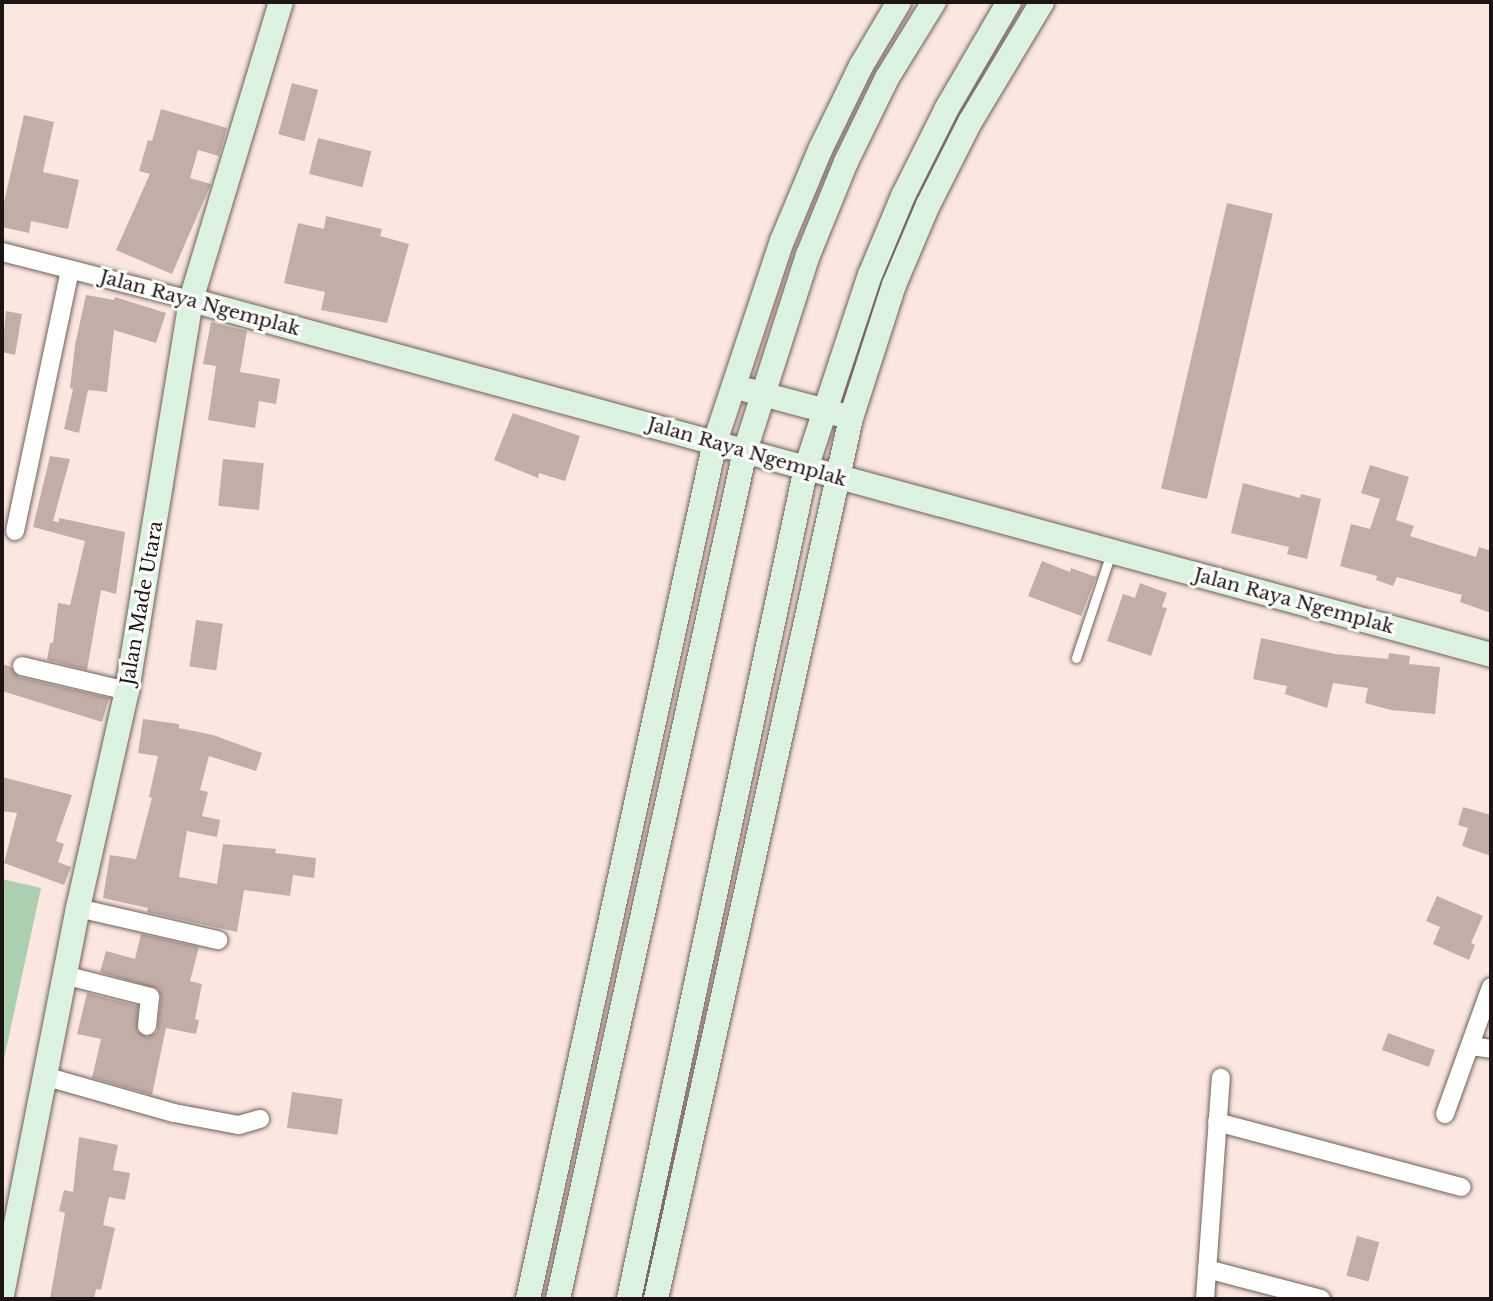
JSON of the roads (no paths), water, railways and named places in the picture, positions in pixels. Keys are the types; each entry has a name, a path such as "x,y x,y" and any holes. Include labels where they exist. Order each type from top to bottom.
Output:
{"main road":[{"name":"Jalan Made Utara","path":"2,1295 10,1208 44,1076 78,908 127,691 191,300 281,2"},
{"path":"528,1299 715,442 782,241 820,149 862,65 899,2"},
{"path":"558,1299 745,451 808,254 846,162 887,78 933,2"},
{"path":"629,1299 806,468 870,275 903,197 947,108 1009,2"},
{"path":"656,1299 851,418 894,285 928,205 970,122 1042,2"},
{"name":"Jalan Raya Ngemplak","path":"191,300 1491,654"},
{"path":"732,386 851,418"}],"street":[{"name":"Jalan Raya Ngemplak","path":"2,252 191,300"},
{"path":"15,531 70,270"},
{"path":"22,666 127,691"},
{"path":"78,908 218,940"},
{"path":"64,975 150,996 146,1026"},
{"path":"1445,1114 1472,1046 1491,987"},
{"path":"1472,1046 1491,1049"},
{"path":"44,1076 174,1113 239,1125 260,1119"},
{"path":"1205,1299 1220,1078"},
{"path":"1217,1122 1462,1187"},
{"path":"1207,1269 1321,1299"}],"lane":[{"path":"1076,658 1112,551"}]}
